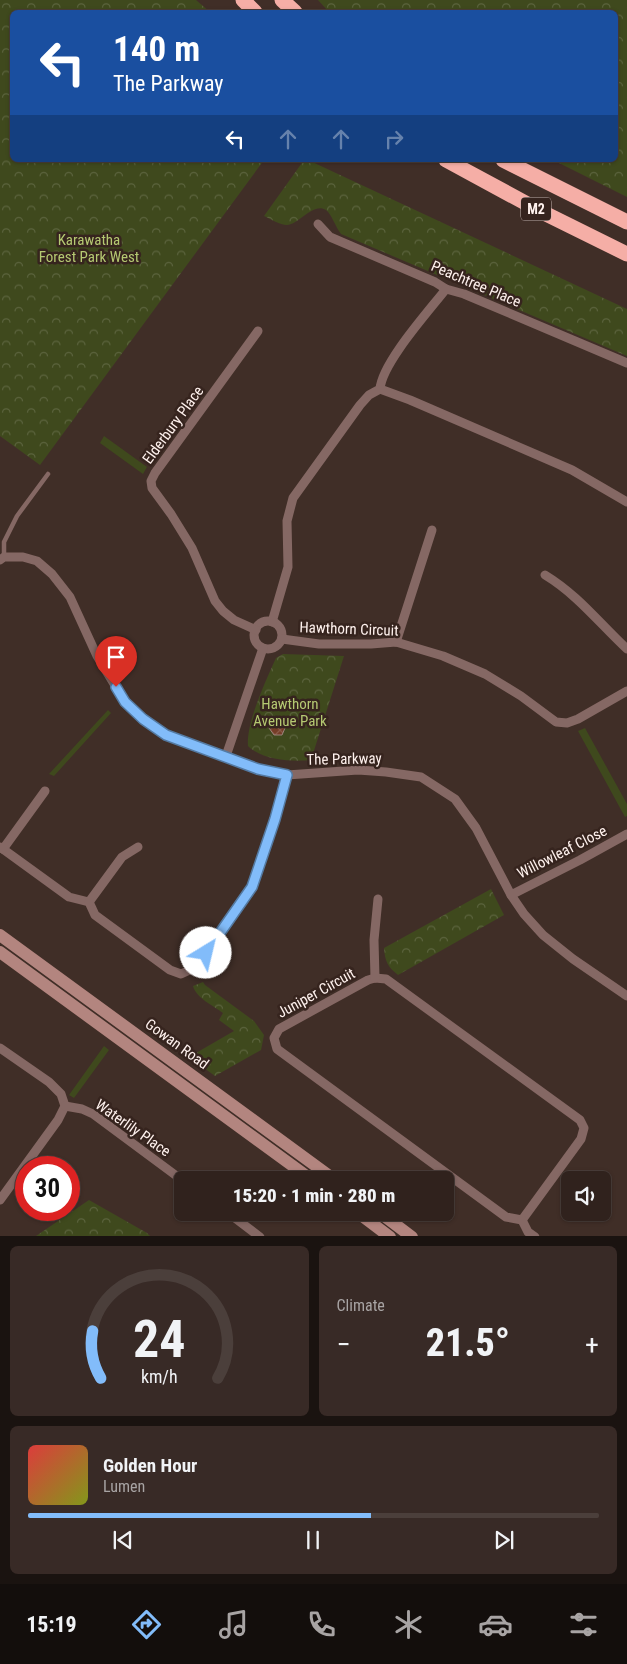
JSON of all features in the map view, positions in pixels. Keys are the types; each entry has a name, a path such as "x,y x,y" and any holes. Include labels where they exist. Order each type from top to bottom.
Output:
{"highway":[{"path":"243,0 253,10"},
{"path":"282,0 293,10"},
{"name":"M2","path":"450,162 536,209 627,254"},
{"name":"M2","path":"507,162 627,222"}],"main road":[{"name":"Gowan Road","path":"0,935 323,1171"},
{"name":"Gowan Road","path":"0,952 300,1171"},
{"path":"369,1221 390,1236"},
{"path":"392,1221 412,1236"}],"street":[{"name":"Peachtree Place","path":"318,224 330,237 435,282 446,289 464,294 627,363"},
{"path":"380,389 389,364 446,289"},
{"name":"Elderbury Place","path":"256,630 234,620 215,601 192,548 152,488 151,481 258,331"},
{"path":"226,756 263,648 256,640 256,630 263,623 272,622 288,567 287,521 293,498 369,395 380,389 410,400 572,470 627,502"},
{"path":"396,642 432,530"},
{"name":"The Parkway","path":"2,559 23,556 37,561 52,574 70,597 97,656 125,702 143,719 166,735 258,769 287,775 358,770 421,777 455,799 476,828 510,895 524,914 543,935 573,959 627,996"},
{"path":"546,575 560,584 590,610 627,649"},
{"name":"Hawthorn Circuit","path":"272,622 280,629 282,639"},
{"name":"Hawthorn Circuit","path":"282,639 319,644 396,642 449,659 485,674 522,696 556,722 567,723 578,719 627,691"},
{"name":"Hawthorn Circuit","path":"263,648 274,648 282,639"},
{"path":"89,902 95,915 170,970 181,974 194,968 252,887 275,819 287,775"},
{"path":"46,791 2,848 69,897 89,902"},
{"name":"Willowleaf Close","path":"510,895 627,834"},
{"path":"89,902 122,857 138,847"},
{"path":"376,978 374,940 378,899"},
{"name":"Juniper Circuit","path":"376,978 386,979 580,1120 584,1128 581,1139 522,1220 506,1217 277,1049 274,1038 279,1030 368,980 376,978"},
{"path":"0,1048 49,1082 61,1094 65,1106 58,1120 0,1200"},
{"name":"Waterlily Place","path":"65,1106 82,1109 92,1114 174,1174"},
{"path":"522,1220 528,1232 535,1236"},
{"path":"239,1221 260,1236"}],"lane":[{"path":"2,559 4,542 17,516 48,474"}],"green space":[{"name":"Karawatha Forest Park West","path":"0,0 196,0 208,10 10,10 10,162 263,162 40,465 0,436"},
{"path":"318,0 627,0 627,197 557,162 618,162 618,10 327,10"},
{"path":"303,162 312,162 627,309 627,356 341,234 330,214 321,208 311,211 292,224 287,225 264,216"},
{"path":"104,436 147,467 143,474 100,443"},
{"name":"Hawthorn Avenue Park","path":"283,654 344,656 311,760 295,761 269,757 254,751 248,746 253,714 276,658"},
{"path":"108,710 111,713 54,776 49,774"},
{"path":"585,728 627,804 627,816 625,817 578,731"},
{"path":"491,889 504,915 398,975 389,967 384,948"},
{"path":"203,982 254,1021 264,1035 261,1050 215,1076 189,1057 234,1031 219,1020 223,1013 201,998 195,990 193,986"},
{"path":"104,1046 109,1050 74,1098 69,1095"},
{"path":"89,1200 150,1236 36,1236 58,1221 80,1221 80,1206"}],"building":[{"path":"273,721 281,721 285,728 282,735 274,735 269,728"}],"route":[{"path":"116,687 125,702 143,719 166,735 258,769 287,775 275,819 252,887 206,953"}]}
